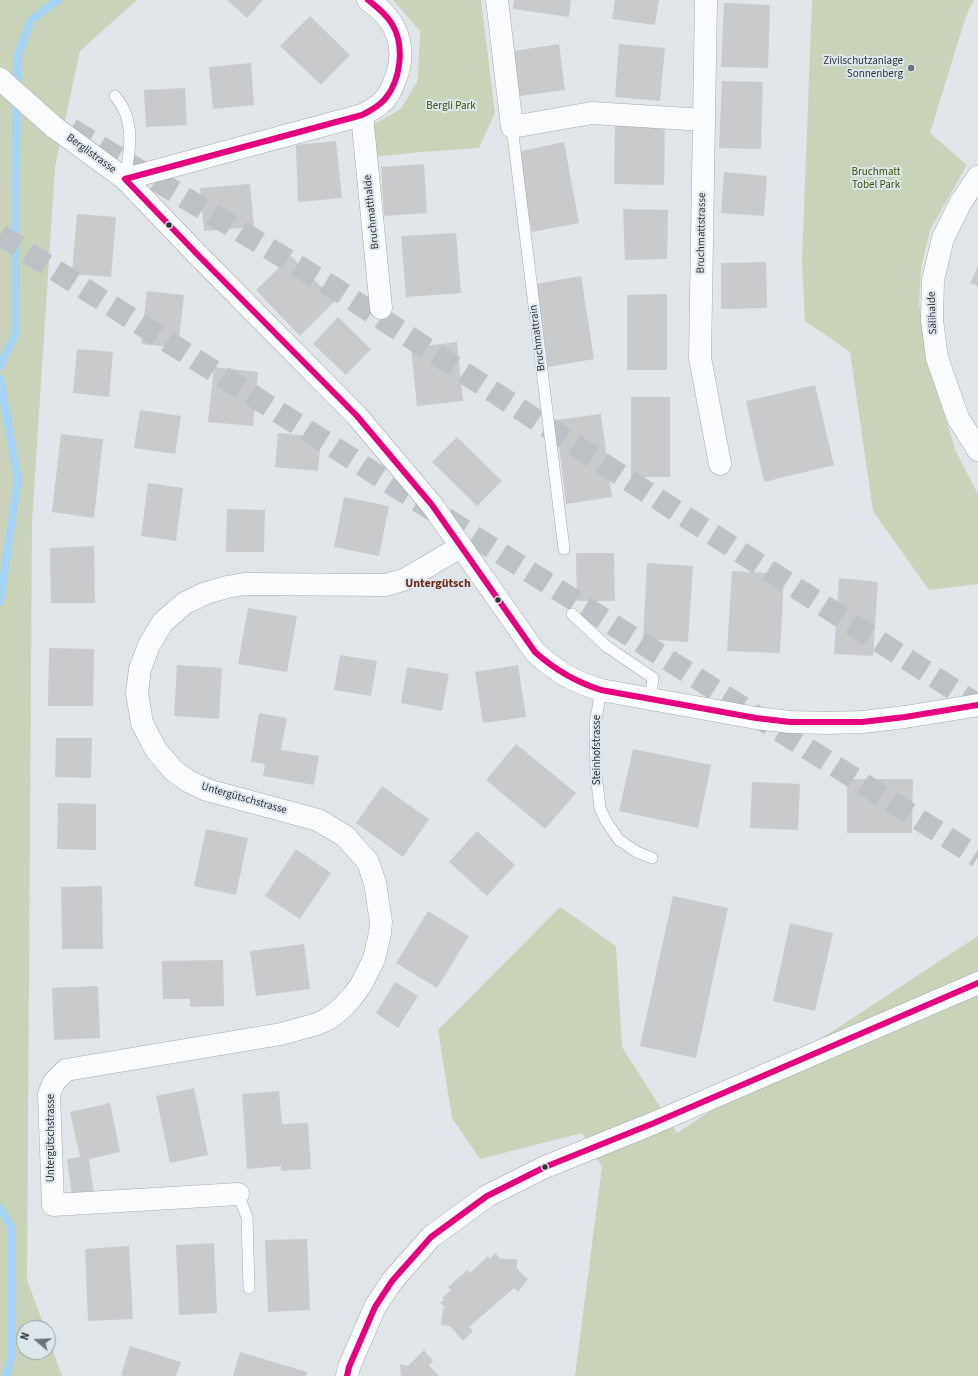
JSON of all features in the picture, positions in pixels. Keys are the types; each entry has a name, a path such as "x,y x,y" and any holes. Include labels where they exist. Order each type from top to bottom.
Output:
{"street":[{"name":"Berglistrasse","path":"0,79 54,127 125,179 362,115 380,104 391,91 400,67 400,46 394,25 379,7 368,0"},
{"name":"Bruchmattrain","path":"497,0 512,128"},
{"name":"Bruchmattstrasse","path":"706,0 700,358 720,464"},
{"path":"512,128 592,113 704,120"},
{"name":"Bruchmatthalde","path":"362,115 382,308"},
{"name":"Sälihalde","path":"978,177 961,202 943,238 933,280 932,320 937,358 955,410 958,418 978,450"},
{"path":"125,179 357,416 432,505 535,652 551,667 585,685 601,690 756,718 790,722 862,722 905,717 978,705"},
{"name":"Untergütschstrasse","path":"238,1194 53,1205 49,1094 54,1082 66,1070 281,1034 317,1024 328,1019 342,1008 361,985 374,959 380,934 381,922 375,883 368,862 345,836 318,820 207,790 188,781 174,771 156,750 142,723 137,693 140,669 149,645 163,622 185,602 206,593 244,584 386,586 406,578 460,547"},
{"path":"347,1376 349,1367 375,1307 392,1281 431,1236 487,1196 545,1167 978,983"}],"lane":[{"path":"115,96 126,112 129,126 131,144 125,179"},
{"name":"Bruchmattrain","path":"512,128 564,549"},
{"path":"572,614 606,646 653,678 650,700"},
{"name":"Steinhofstrasse","path":"601,690 595,724 596,774 600,808 606,821 619,840 637,852 652,858"},
{"path":"238,1194 247,1217 249,1288"}],"green space":[{"path":"0,0 137,0 80,51 55,167 32,521 27,1280 42,1320 16,1320 16,1360 56,1359 62,1376 0,1376"},
{"name":"Bergli Park","path":"393,0 481,0 495,113 479,148 374,157 372,125 401,109 418,80 420,31"},
{"name":"Bruchmatt Tobel Park","path":"812,0 974,0 966,16 930,133 967,165 930,230 921,269 919,303 928,360 956,452 978,494 978,584 929,590 873,511 850,352 805,321 802,261"},
{"path":"560,907 616,946 622,1047 677,1133 978,936 978,1376 575,1376 602,1167 582,1133 480,1159 452,1118 438,1030"}],"building":[{"path":"227,0 263,0 247,18"},
{"path":"514,0 571,0 569,17 513,9"},
{"path":"615,0 659,0 655,25 612,19"},
{"path":"724,3 770,5 768,68 721,67"},
{"path":"310,16 350,55 321,85 280,46"},
{"path":"559,44 565,90 520,96 513,51"},
{"path":"619,44 665,48 660,101 615,97"},
{"path":"251,63 254,105 213,109 209,67"},
{"path":"722,81 763,82 761,149 719,148"},
{"path":"185,88 187,125 146,127 144,90"},
{"path":"615,121 665,122 664,185 614,184"},
{"path":"336,141 342,198 298,202 296,145"},
{"path":"564,142 579,223 532,232 517,152"},
{"path":"424,164 427,213 384,216 381,167"},
{"path":"724,172 767,176 764,216 721,213"},
{"path":"250,184 254,227 204,231 200,188"},
{"path":"623,209 668,210 667,259 625,260"},
{"path":"77,214 116,217 111,277 72,274"},
{"path":"456,233 461,293 406,297 401,236"},
{"path":"291,256 335,301 300,336 256,290"},
{"path":"766,262 767,308 721,309 721,263"},
{"path":"978,266 978,286 970,283"},
{"path":"581,276 594,359 548,367 536,284"},
{"path":"147,291 184,295 178,348 141,344"},
{"path":"667,294 667,370 627,370 627,295"},
{"path":"338,317 371,349 346,375 313,344"},
{"path":"457,342 463,401 417,406 411,348"},
{"path":"77,349 113,352 109,397 73,393"},
{"path":"214,367 258,372 253,426 208,422"},
{"path":"815,385 834,465 764,482 746,401"},
{"path":"631,397 670,397 670,477 631,477"},
{"path":"140,410 181,416 175,454 134,448"},
{"path":"601,414 612,497 566,504 556,420"},
{"path":"278,433 321,437 318,471 275,467"},
{"path":"61,434 103,439 94,518 52,512"},
{"path":"457,437 502,481 477,506 432,462"},
{"path":"148,483 183,488 176,541 141,536"},
{"path":"344,497 389,506 379,556 334,547"},
{"path":"227,509 265,510 264,552 226,552"},
{"path":"94,546 95,603 51,603 50,548"},
{"path":"576,553 614,553 615,601 577,601"},
{"path":"647,563 693,566 688,642 643,639"},
{"path":"732,571 784,574 780,653 727,651"},
{"path":"839,578 878,582 873,656 834,654"},
{"path":"248,608 297,616 287,672 238,664"},
{"path":"49,648 94,649 93,706 48,706"},
{"path":"340,655 377,661 371,696 334,690"},
{"path":"177,665 222,668 219,719 174,716"},
{"path":"518,665 526,717 483,723 475,672"},
{"path":"407,667 449,674 442,711 401,703"},
{"path":"259,713 287,718 281,750 319,756 314,785 263,776 265,764 251,762"},
{"path":"56,738 92,738 91,778 55,777"},
{"path":"516,744 576,793 545,829 486,780"},
{"path":"633,749 711,765 698,828 619,811"},
{"path":"847,779 913,779 912,833 847,833"},
{"path":"752,782 800,784 798,830 750,828"},
{"path":"382,786 429,819 403,857 356,823"},
{"path":"58,803 96,804 96,850 57,849"},
{"path":"206,829 248,838 236,895 194,886"},
{"path":"477,831 515,865 487,896 449,862"},
{"path":"296,849 331,873 300,919 265,896"},
{"path":"102,886 103,949 62,949 61,887"},
{"path":"673,896 728,908 696,1058 640,1046"},
{"path":"428,911 469,936 437,988 396,963"},
{"path":"790,923 833,933 815,1011 773,1001"},
{"path":"304,944 310,989 256,996 250,951"},
{"path":"223,960 224,1006 190,1007 190,999 163,999 162,961"},
{"path":"395,982 418,996 398,1028 376,1013"},
{"path":"98,986 100,1038 54,1040 52,988"},
{"path":"194,1088 208,1155 170,1163 156,1096"},
{"path":"279,1091 282,1124 308,1123 311,1169 281,1171 281,1166 247,1169 242,1094"},
{"path":"110,1103 120,1152 89,1159 94,1193 72,1196 67,1159 80,1157 70,1112"},
{"path":"307,1239 310,1310 268,1312 265,1240"},
{"path":"214,1243 217,1313 179,1315 176,1245"},
{"path":"129,1246 133,1319 88,1321 85,1249"},
{"path":"495,1253 501,1259 517,1259 517,1269 528,1279 518,1292 514,1288 469,1327 473,1331 463,1341 450,1326 441,1325 443,1309 445,1307 440,1303 444,1300 442,1298 451,1290 448,1287 467,1270 470,1273 488,1256 490,1259"},
{"path":"130,1346 181,1362 176,1376 121,1375"},
{"path":"424,1350 433,1361 429,1365 439,1376 401,1376 400,1364 408,1366"},
{"path":"240,1352 307,1372 306,1376 233,1376"}],"waterway":[{"path":"0,366 15,335 17,58 31,20 58,0"},
{"path":"0,379 18,479 0,602"},
{"path":"0,1208 11,1226 12,1356 6,1376"}],"tunnel":[{"path":"71,129 336,289 622,476 978,705"},
{"path":"0,235 978,857"}],"transit line":[{"path":"125,179 362,115 377,106 385,99 395,82 398,72 400,52 396,32 390,20 368,0"},
{"path":"125,179 357,416 432,505 535,652 558,670 574,679 601,690 756,718 790,722 862,722 905,717 978,705"},
{"path":"347,1376 349,1367 375,1307 392,1281 431,1237 487,1196 545,1167 654,1123 978,983"}],"place":[{"name":"Zivilschutzanlage Sonnenberg","path":"911,68"}],"district":[{"name":"Untergütsch","path":"438,584"}]}
